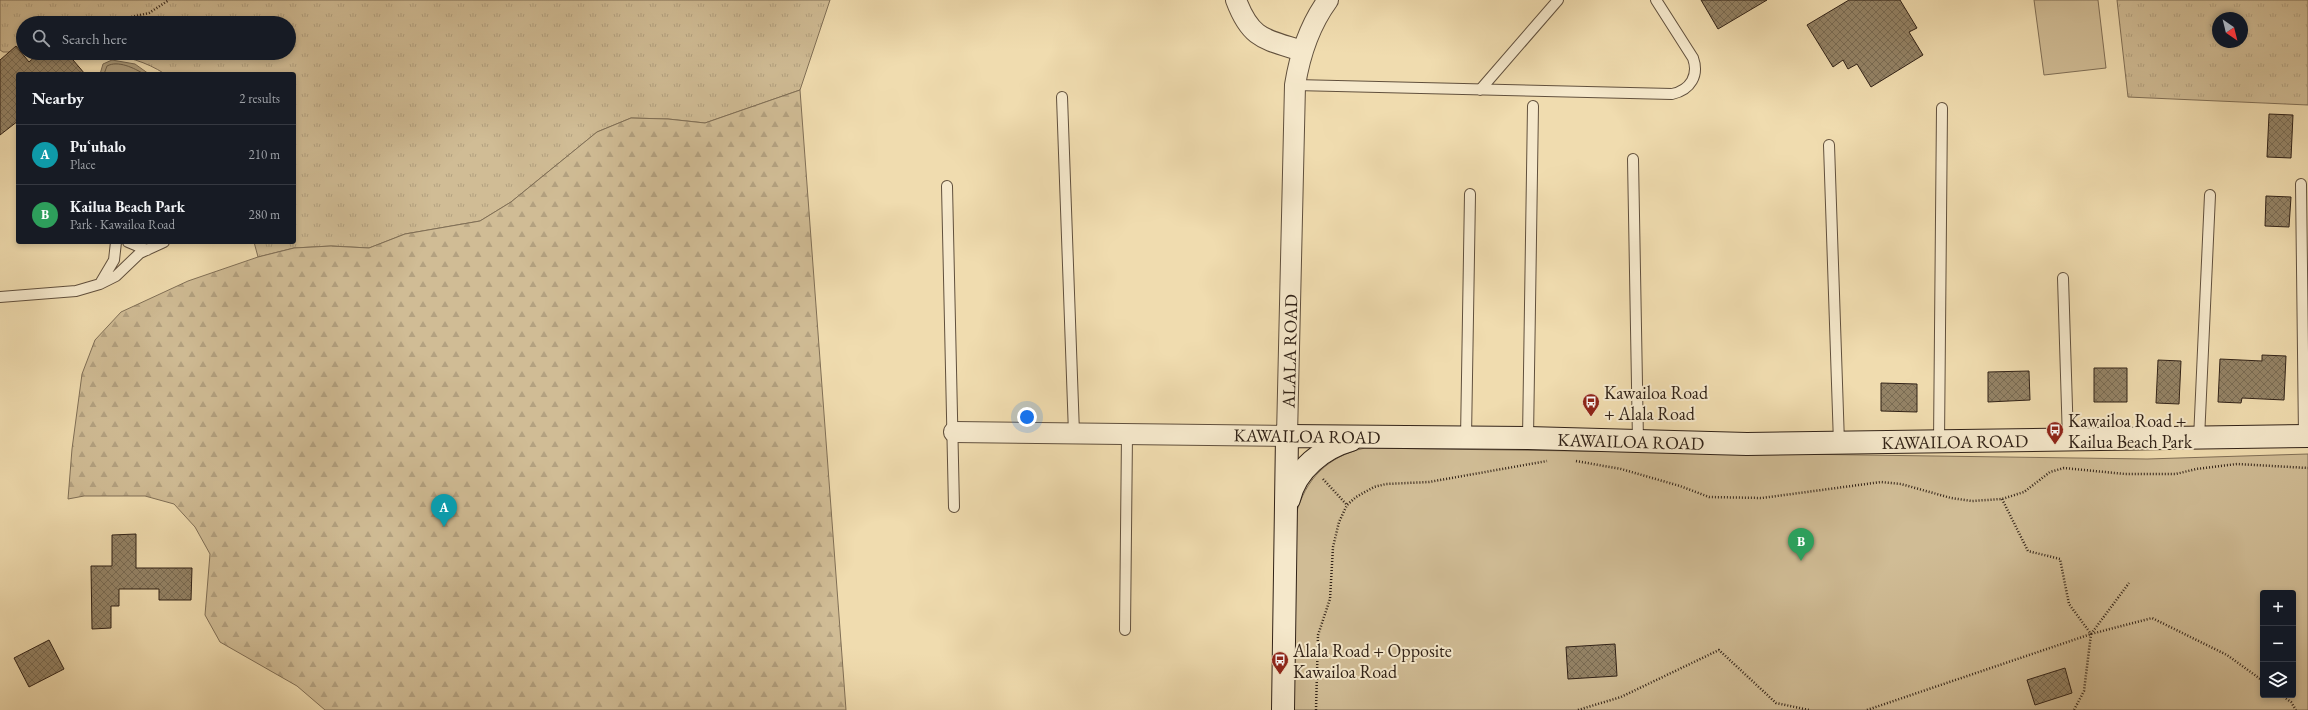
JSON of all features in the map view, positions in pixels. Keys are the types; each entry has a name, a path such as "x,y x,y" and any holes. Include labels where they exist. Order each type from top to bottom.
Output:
{"street":[{"path":"1236,0 1244,20 1253,32 1266,39 1302,51"},
{"name":"ALALA ROAD","path":"1283,710 1287,436 1295,85 1302,51 1314,21 1328,0"},
{"name":"KAWAILOA ROAD","path":"954,432 1361,438 1528,438 1747,444 2198,439 2306,436"},
{"path":"1286,510 1296,482 1310,464 1336,446 1361,438"}],"lane":[{"path":"1480,90 1558,0"},
{"path":"1295,85 1666,94 1684,90 1693,80 1695,72 1693,58 1656,0"},
{"path":"1062,97 1074,433"},
{"path":"1528,438 1533,106"},
{"path":"1939,442 1942,108"},
{"path":"1829,145 1839,442"},
{"path":"1633,159 1638,441"},
{"path":"2301,184 2306,436"},
{"path":"947,186 954,432 954,507"},
{"path":"1466,438 1470,194"},
{"path":"2198,439 2210,195"},
{"path":"100,284 114,260 116,244"},
{"path":"132,244 146,250"},
{"path":"0,297 76,291 100,284 116,276 146,250 154,249 161,244"},
{"path":"2063,278 2068,440"},
{"path":"1125,630 1127,434"}],"path":[{"path":"136,16 149,13 169,0"},
{"path":"1316,710 1318,636 1330,599 1333,547 1339,522 1347,505 1356,497 1374,487 1386,484 1429,482 1515,465 1553,460"},
{"path":"1568,460 1621,469 1680,486 1709,497 1762,498 1881,482 1901,484 1951,498 1972,501 2002,499 2024,492 2050,472 2064,468 2125,474 2176,474 2196,469 2237,464 2308,468"},
{"path":"1310,464 1347,505"},
{"path":"2002,499 2028,551 2060,559 2069,604 2091,634"},
{"path":"2074,710 2084,691 2091,634 2129,583"},
{"path":"1867,710 2091,634 2152,618 2227,655 2260,679"},
{"path":"1578,710 1621,697 1719,650 1776,703 1809,710"},
{"path":"2285,698 2296,710"}],"green space":[{"path":"0,0 830,0 800,90 705,123 668,119 631,118 597,132 511,202 480,221 405,234 369,248 331,246 294,248 258,257 255,244 296,244 296,72 161,72 136,60 296,60 296,16 16,16 16,52 3,52 0,50"},
{"path":"2034,0 2098,0 2106,68 2044,75"},
{"path":"2117,0 2308,0 2308,105 2128,97"},
{"path":"800,90 846,710 325,710 297,686 220,642 205,615 210,554 195,527 174,504 145,496 84,496 68,499 72,449 82,374 95,340 121,312 188,281 258,257 294,248 331,246 369,248 405,234 480,221 511,202 597,132 631,118 668,119 705,123"},
{"path":"1365,448 2147,459 2308,454 2308,710 1292,710 1296,515 1305,490 1312,480 1329,463 1340,457"}],"water":[{"path":"112,60 135,64 146,72 101,72 103,64"}],"building":[{"path":"1701,0 1767,0 1718,29"},
{"path":"1849,0 1900,0 1917,28 1909,32 1923,55 1871,87 1857,64 1848,69 1843,60 1833,67 1807,25"},
{"path":"16,46 16,60 27,60 29,62 31,60 73,60 83,72 16,72 16,123 0,135 0,60"},
{"path":"2269,114 2293,115 2291,158 2267,157"},
{"path":"2266,196 2291,197 2289,227 2265,226"},
{"path":"2262,355 2286,356 2284,400 2242,398 2241,403 2218,402 2220,359 2262,361"},
{"path":"2158,360 2181,361 2179,404 2156,403"},
{"path":"2094,368 2127,368 2127,402 2094,402"},
{"path":"2029,371 2030,400 1988,402 1988,372"},
{"path":"1881,383 1917,384 1917,412 1881,411"},
{"path":"136,534 136,568 192,568 191,600 159,600 159,589 119,589 119,606 111,606 111,628 92,629 91,566 112,566 112,535"},
{"path":"49,640 64,669 29,687 14,658"},
{"path":"1615,644 1617,676 1568,679 1566,647"},
{"path":"2065,668 2072,693 2035,705 2027,680"}],"place":[{"name":"Kawailoa Road + Alala Road","path":"1591,417"},
{"name":"Kawailoa Road + Kailua Beach Park","path":"2055,445"},
{"name":"Puʻuhalo","path":"444,527"},
{"name":"Kailua Beach Park","path":"1801,561"},
{"name":"Alala Road + Opposite Kawailoa Road","path":"1280,675"}]}
